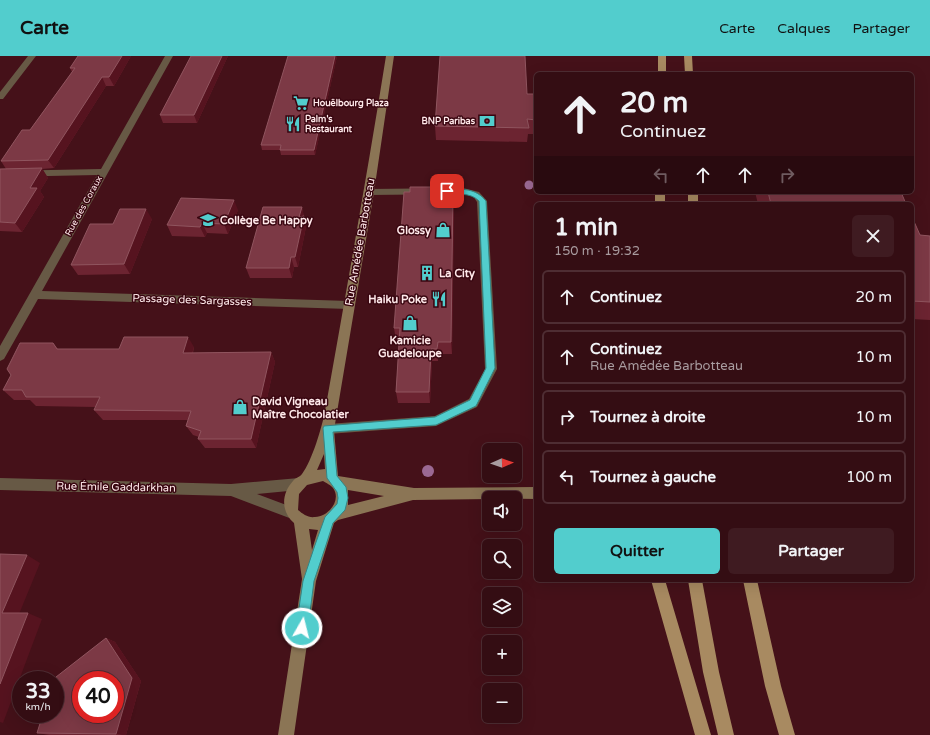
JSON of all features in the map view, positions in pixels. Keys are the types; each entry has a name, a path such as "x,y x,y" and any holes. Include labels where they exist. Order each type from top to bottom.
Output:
{"main road":[{"path":"662,56 662,72"},
{"path":"688,56 689,72"},
{"path":"659,582 703,735"},
{"path":"694,582 711,672 726,735"},
{"path":"750,582 773,686 787,735"}],"street":[{"path":"0,97 32,56"},
{"name":"Rue des Coraux","path":"0,356 102,172 169,56"},
{"name":"Rue Amédée Barbotteau","path":"303,481 328,428 348,305 369,192 390,56"},
{"path":"0,174 102,172"},
{"path":"328,428 436,421 473,403 491,368 482,201 476,194 463,191 369,192"},
{"name":"Passage des Sargasses","path":"34,295 348,305"},
{"name":"Rue Amédée Barbotteau","path":"328,428 335,481"},
{"path":"309,581 297,517 290,498 303,481 324,475 335,481 414,494 534,493"},
{"name":"Rue Émile Gaddarkhan","path":"0,484 231,490 303,481"},
{"path":"286,735 309,581 332,517 341,506 343,498 342,490 335,481"},
{"name":"Rue Émile Gaddarkhan","path":"231,490 297,517"},
{"path":"297,517 312,524 414,494"}],"building":[{"path":"78,56 122,56 109,77 102,77 48,160 1,161 22,130 30,130 75,68 70,68"},
{"path":"191,56 222,56 194,115 160,115"},
{"name":"Houëlbourg Plaza","path":"288,56 335,56 314,150 280,150 281,145 261,145"},
{"path":"440,56 525,56 527,94 534,94 534,120 527,119 529,128 435,126"},
{"path":"42,168 30,188 37,188 15,223 0,222 0,169"},
{"name":"La City","path":"410,187 448,187 448,192 453,192 451,342 438,342 437,349 431,349 429,392 396,392 400,328 394,328 404,192 410,192"},
{"path":"768,194 902,194 905,202 770,202"},
{"path":"181,198 234,200 224,224 202,223 200,227 167,225"},
{"path":"263,207 302,207 299,217 304,216 295,257 291,257 289,268 246,268"},
{"path":"120,209 146,209 124,264 71,265 90,224 113,224"},
{"path":"914,222 920,235 930,236 930,302 914,301"},
{"path":"124,337 188,337 183,353 271,352 251,439 198,439 201,431 186,426 191,411 94,410 100,397 26,397 22,390 3,390 11,375 7,369 20,343 53,343 57,349 119,349"},
{"path":"0,554 27,555 2,613 28,613 0,684"},
{"path":"106,638 132,678 124,706 124,671 72,671 72,723 119,723 116,734 37,733 40,723 64,723 64,671"}],"place":[{"name":"Houëlbourg Plaza","path":"301,103"},
{"name":"BNP Paribas","path":"487,121"},
{"name":"Palm's Restaurant","path":"293,124"},
{"name":"Collège Be Happy","path":"208,220"},
{"name":"Glossy","path":"443,230"},
{"name":"La City","path":"427,273"},
{"name":"Haiku Poke","path":"439,299"},
{"name":"Kamicie Guadeloupe","path":"410,323"},
{"name":"David Vigneau Maître Chocolatier","path":"240,407"}],"route":[{"path":"302,628 309,581 320,545 328,520 336,514 341,506 343,498 342,490 338,483 332,478 328,428 436,421 473,403 491,368 482,201 476,194 463,191 447,191"}]}
